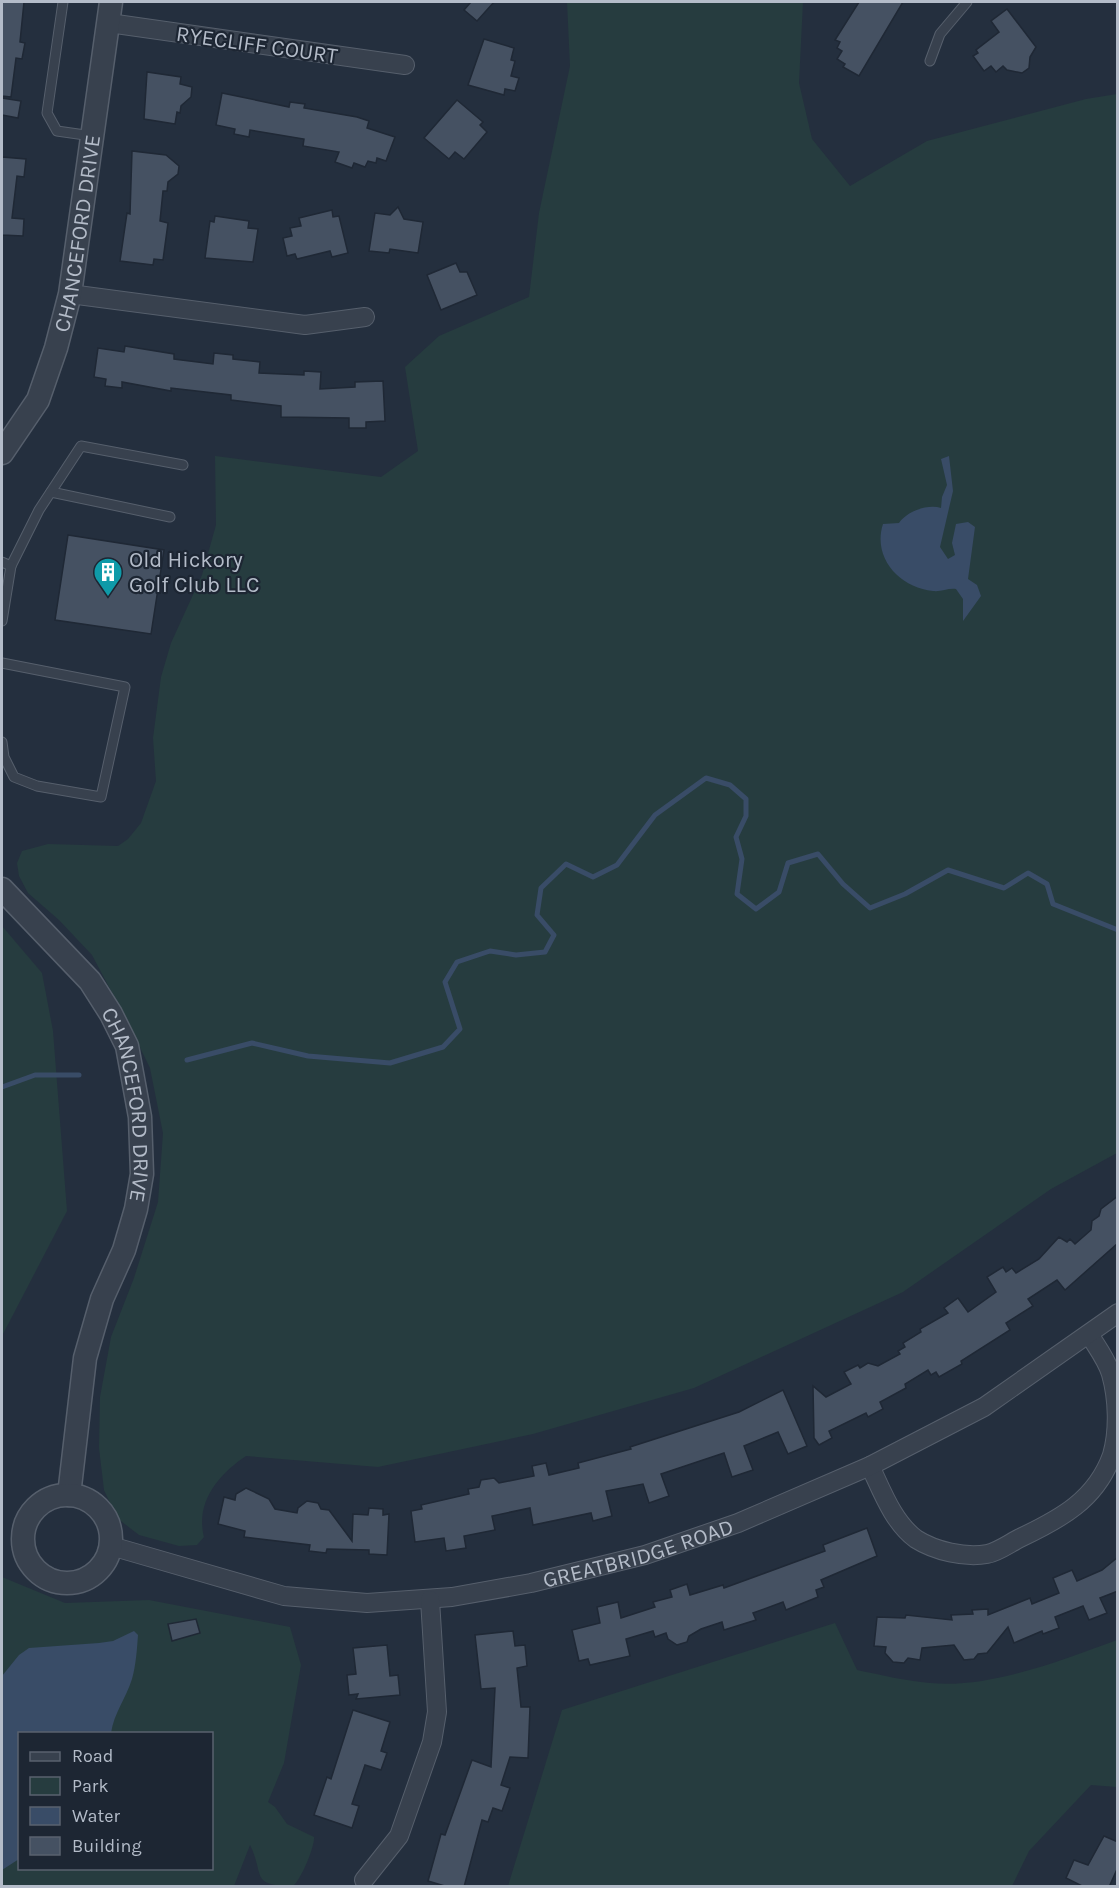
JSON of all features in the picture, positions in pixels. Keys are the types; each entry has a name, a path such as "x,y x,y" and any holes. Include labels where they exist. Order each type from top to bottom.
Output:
{"street":[{"name":"CHANCEFORD DRIVE","path":"2,453 38,400 56,348 70,294 110,12"},
{"name":"RYECLIFF COURT","path":"110,12 405,66"},
{"path":"70,294 305,325 365,317"},
{"name":"CHANCEFORD DRIVE","path":"2,889 90,981 111,1014 127,1046 141,1117 141,1174 136,1209 124,1250 102,1299 85,1358 69,1494"},
{"name":"GREATBRIDGE ROAD","path":"111,1546 284,1596 367,1603 430,1600 531,1583 645,1555 738,1523 870,1466 984,1407 1118,1313"},
{"path":"870,1466 895,1516 915,1538 945,1551 987,1554 1073,1510 1090,1494 1102,1475 1112,1455 1116,1433 1117,1414 1110,1373 1089,1334"},
{"path":"69,1494 85,1499 98,1507 111,1531 111,1546 101,1568 89,1577 74,1583 56,1582 42,1576 12,1536 42,1502 69,1494"},
{"path":"364,1883 399,1836 432,1742 437,1712 430,1600"}],"lane":[{"path":"63,2 47,113 57,131 92,136"},
{"path":"930,61 940,34 967,2"},
{"path":"2,621 11,566 51,492 81,446 183,465"},
{"path":"51,492 170,517"},
{"path":"2,562 11,566"},
{"path":"2,663 125,687 101,797 37,786 14,777 4,757 2,742"}],"green space":[{"path":"567,2 803,2 799,83 812,139 850,186 927,141 1086,99 1117,94 1117,1153 1051,1189 903,1292 694,1388 533,1434 378,1467 246,1456 218,1480 206,1501 202,1524 204,1537 197,1545 179,1546 139,1535 117,1518 104,1490 99,1448 100,1397 111,1337 134,1278 158,1202 163,1133 150,1068 92,955 59,920 28,893 19,876 17,863 22,851 48,844 118,846 128,839 141,823 156,781 153,738 161,677 171,643 202,575 216,525 215,456 381,477 418,451 405,367 439,336 529,297 539,213 570,66"},
{"path":"2,926 42,973 53,1031 67,1211 2,1336"},
{"path":"2,1577 65,1603 149,1600 290,1627 301,1665 284,1763 268,1802 275,1807 287,1824 314,1837 312,1848 300,1877 293,1886 270,1884 264,1881 250,1845 234,1886 2,1886"},
{"path":"835,1623 857,1670 930,1683 977,1682 1001,1677 1050,1664 1117,1640 1117,1787 1091,1785 1029,1851 1012,1886 508,1886 562,1710"}],"water":[{"path":"949,456 953,491 940,547 948,559 955,555 952,543 956,524 968,522 975,527 968,579 977,585 981,596 963,621 963,599 956,589 933,591 910,584 892,569 885,559 881,537 883,524 899,523 912,512 924,508 941,508 942,497 947,485 941,459"},
{"path":"134,1631 138,1635 133,1674 111,1732 18,1732 18,1860 2,1870 2,1676 19,1655 29,1648 113,1641"}],"building":[{"path":"2,2 24,2 20,42 25,43 22,59 16,58 11,97 2,96"},
{"path":"471,2 494,2 477,21 464,10"},
{"path":"859,2 903,2 859,76 843,67 845,64 837,59 842,51 837,48 840,42 835,40"},
{"path":"1007,9 1036,47 1030,57 1029,68 1022,73 1007,70 1003,66 996,72 991,66 984,71 973,56 978,53 976,50 999,32 991,21"},
{"path":"484,39 514,48 511,60 515,61 511,76 519,78 515,91 505,89 504,95 468,85"},
{"path":"147,72 181,77 180,84 192,87 191,97 181,106 180,113 177,112 175,124 144,119"},
{"path":"222,93 289,107 290,102 305,104 304,108 357,117 369,121 367,128 395,137 386,161 377,158 376,163 368,161 365,167 354,163 352,168 335,162 339,152 303,146 304,139 250,130 249,137 234,134 235,129 216,125"},
{"path":"2,98 21,101 18,118 2,115"},
{"path":"457,100 483,122 480,125 487,132 464,159 455,152 449,159 424,138"},
{"path":"132,151 166,155 179,166 178,174 168,182 167,191 163,191 160,221 168,223 163,260 154,259 153,265 120,261 127,213 130,214"},
{"path":"2,157 26,159 24,177 17,176 12,218 24,219 23,236 2,235"},
{"path":"398,207 404,219 423,222 418,253 390,249 389,253 369,251 375,213 390,215"},
{"path":"332,210 333,217 339,216 348,253 332,257 330,251 297,259 295,254 287,256 283,238 292,236 290,228 301,226 299,218"},
{"path":"215,216 249,221 248,228 258,229 253,262 205,258 210,221 214,222"},
{"path":"456,263 460,272 467,272 477,295 441,310 427,275"},
{"path":"125,346 174,354 174,359 213,364 214,353 233,355 233,359 260,362 259,373 304,375 304,371 321,372 320,389 355,387 355,382 383,381 385,421 366,422 366,428 349,428 349,418 281,417 281,406 231,400 231,395 171,388 171,391 122,382 122,388 105,386 106,379 94,377 98,348 124,352"},
{"name":"Old Hickory Golf Club LLC","path":"68,535 164,550 151,634 55,620"},
{"path":"1118,1196 1118,1243 1065,1290 1057,1280 1028,1299 1033,1306 1006,1323 1010,1330 961,1361 962,1364 939,1377 936,1372 931,1375 928,1370 905,1384 906,1388 880,1402 883,1409 868,1417 866,1413 829,1431 832,1438 819,1445 814,1438 813,1386 826,1397 851,1384 844,1372 858,1365 860,1368 868,1363 878,1366 900,1354 898,1351 905,1347 903,1343 921,1332 920,1329 948,1313 944,1308 958,1298 968,1312 996,1292 987,1277 1003,1267 1006,1272 1012,1268 1016,1273 1039,1259 1059,1237 1067,1242 1070,1239 1075,1244 1091,1230 1092,1221 1099,1216 1101,1209"},
{"path":"783,1390 807,1446 788,1454 778,1432 744,1446 753,1470 732,1477 724,1453 661,1474 669,1496 649,1503 643,1484 606,1491 612,1516 593,1521 591,1513 533,1525 530,1508 492,1516 495,1530 464,1536 466,1548 446,1551 444,1538 415,1542 411,1511 422,1509 421,1505 469,1494 468,1489 479,1487 481,1480 494,1478 499,1483 534,1476 532,1466 546,1463 549,1475 579,1468 578,1463 631,1449 630,1447 739,1412"},
{"path":"246,1488 269,1499 275,1509 297,1513 298,1508 307,1501 318,1503 321,1509 329,1510 352,1541 353,1514 368,1515 369,1508 383,1509 383,1515 389,1514 387,1555 369,1554 369,1550 327,1549 326,1553 309,1551 310,1545 244,1537 245,1531 218,1524 224,1497 235,1500 236,1494"},
{"path":"867,1528 877,1556 821,1580 824,1587 816,1590 818,1597 786,1610 783,1602 753,1613 756,1620 724,1630 722,1622 701,1629 689,1636 687,1642 677,1645 668,1639 666,1633 655,1637 653,1631 626,1639 630,1656 590,1665 588,1659 579,1661 572,1630 600,1623 597,1607 618,1602 621,1618 655,1607 653,1602 672,1597 670,1590 687,1584 690,1595 723,1585 724,1588 825,1551 823,1545"},
{"path":"1118,1557 1118,1591 1100,1598 1107,1613 1089,1620 1083,1606 1055,1617 1059,1628 1043,1634 1042,1631 1014,1643 1008,1627 987,1653 978,1654 974,1659 964,1660 954,1645 922,1648 920,1660 908,1658 904,1663 893,1662 885,1653 886,1647 874,1646 877,1617 905,1618 906,1615 952,1620 951,1615 973,1614 972,1610 988,1609 988,1615 1030,1598 1032,1604 1059,1593 1053,1578 1072,1570 1077,1581 1102,1570"},
{"path":"196,1619 200,1633 172,1641 168,1624"},
{"path":"513,1631 515,1646 525,1645 527,1666 517,1668 521,1707 530,1707 528,1758 510,1757 501,1785 510,1788 502,1811 493,1808 488,1822 482,1820 464,1887 448,1887 428,1881 441,1834 445,1835 472,1760 491,1767 495,1688 481,1689 475,1635"},
{"path":"387,1645 390,1676 398,1675 400,1695 356,1699 358,1694 349,1695 347,1675 356,1674 353,1648"},
{"path":"353,1710 390,1722 381,1751 387,1753 381,1770 365,1765 352,1804 359,1806 352,1828 314,1815 327,1777 331,1779"},
{"path":"1104,1836 1118,1842 1118,1867 1109,1887 1084,1887 1066,1878 1074,1860 1088,1865"}],"waterway":[{"path":"187,1060 252,1043 308,1056 390,1063 443,1047 460,1029 445,982 457,962 490,951 516,955 545,952 554,935 537,915 541,888 566,864 593,877 617,865 655,815 706,778 730,785 746,799 746,816 736,837 742,859 737,894 756,909 779,892 788,863 818,854 843,884 870,908 905,894 948,870 1004,888 1028,873 1047,884 1053,904 1118,930"},
{"path":"2,1087 35,1075 79,1075"}],"place":[{"name":"Old Hickory Golf Club LLC","path":"108,598"}]}
